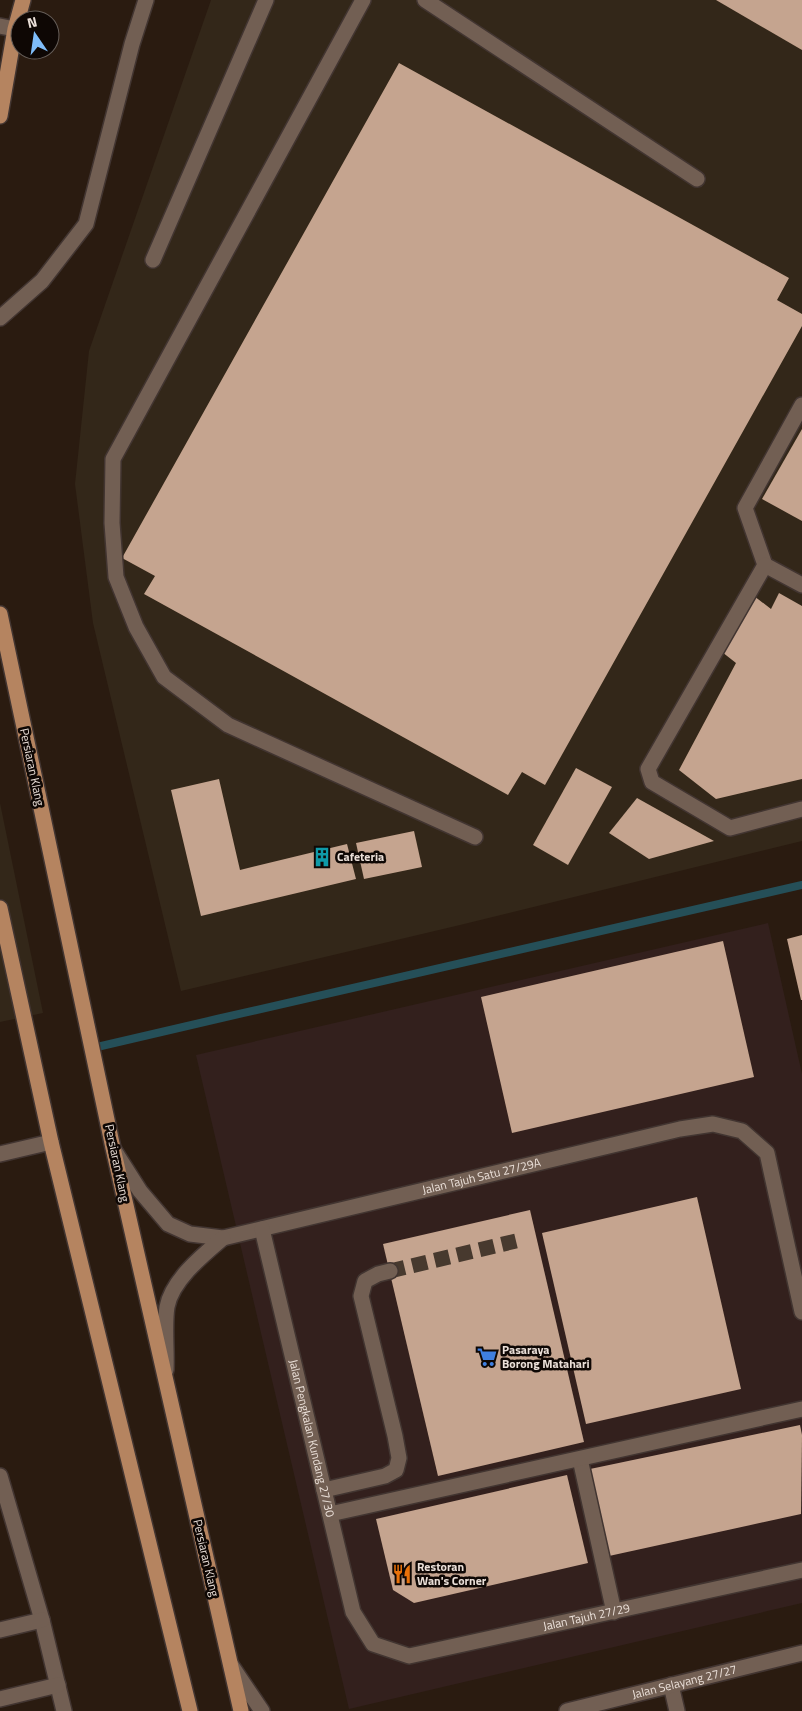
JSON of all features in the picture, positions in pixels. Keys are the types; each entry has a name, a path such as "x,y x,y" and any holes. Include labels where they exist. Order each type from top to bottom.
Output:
{"main road":[{"path":"0,116 7,28 23,0"},
{"name":"Persiaran Klang","path":"0,614 113,1148 241,1711"},
{"path":"0,908 51,1142 190,1711"}],"street":[{"path":"0,318 42,281 86,224 132,44 146,0"},
{"path":"153,260 266,0"},
{"path":"364,0 113,459 112,523 116,578 136,627 164,677 228,725 475,837"},
{"path":"425,0 696,179"},
{"path":"802,405 745,508 765,564 802,585"},
{"path":"765,564 648,769 652,782 730,828 802,809"},
{"name":"Jalan Tajuh Satu 27/29A","path":"113,1148 140,1191 168,1224 190,1234 223,1238 680,1129 713,1124 742,1131 767,1153 802,1312"},
{"path":"0,1154 51,1142"},
{"name":"Jalan Pengkalan Kundang 27/30","path":"262,1229 353,1612 373,1644"},
{"name":"Jalan Tajuh Satu 27/29A","path":"166,1383 168,1306 179,1280 205,1253 223,1238"},
{"path":"324,1490 385,1476 396,1470 399,1458 395,1436 361,1296 365,1281 378,1274 390,1271"},
{"path":"330,1514 802,1409"},
{"path":"580,1459 614,1612"},
{"path":"0,1476 42,1620 64,1711"},
{"name":"Jalan Tajuh 27/29","path":"373,1644 409,1656 802,1570"},
{"path":"0,1630 42,1620"},
{"name":"Jalan Selayang 27/27","path":"567,1711 802,1653"},
{"path":"229,1661 262,1711"},
{"path":"0,1699 58,1685"},
{"path":"671,1685 678,1711"}],"shaded area":[{"path":"211,0 802,0 802,841 181,991 93,623 75,484 89,351"},
{"path":"0,803 43,1013 0,1022"},
{"path":"768,923 802,1074 802,1603 349,1709 196,1055"}],"building":[{"path":"716,0 802,0 802,50"},
{"path":"399,63 789,278 777,300 802,314 802,326 545,785 522,772 508,795 144,594 155,576 122,558"},
{"path":"802,429 802,521 762,499"},
{"path":"779,593 802,606 802,779 716,799 679,770 736,663 722,652 754,596 771,609"},
{"path":"576,768 612,787 568,865 533,845"},
{"name":"Cafeteria","path":"219,779 240,870 347,844 356,879 201,916 171,790"},
{"path":"637,798 714,841 649,859 609,833"},
{"path":"414,831 422,867 364,879 356,843"},
{"path":"802,935 802,1000 801,1000 787,939"},
{"path":"723,941 754,1077 512,1133 481,997"},
{"path":"697,1197 741,1389 586,1424 542,1233"},
{"name":"Pasaraya Borong Matahari","path":"530,1210 584,1442 438,1476 383,1244"},
{"path":"800,1425 802,1435 801,1514 609,1556 590,1469"},
{"path":"567,1475 588,1563 414,1603 393,1590 376,1519"}],"waterway":[{"path":"97,1047 802,885"}],"tunnel":[{"path":"390,1271 516,1241"}],"place":[{"name":"Cafeteria","path":"322,857"},
{"name":"Pasaraya Borong Matahari","path":"487,1357"},
{"name":"Restoran Wan's Corner","path":"402,1574"}]}
